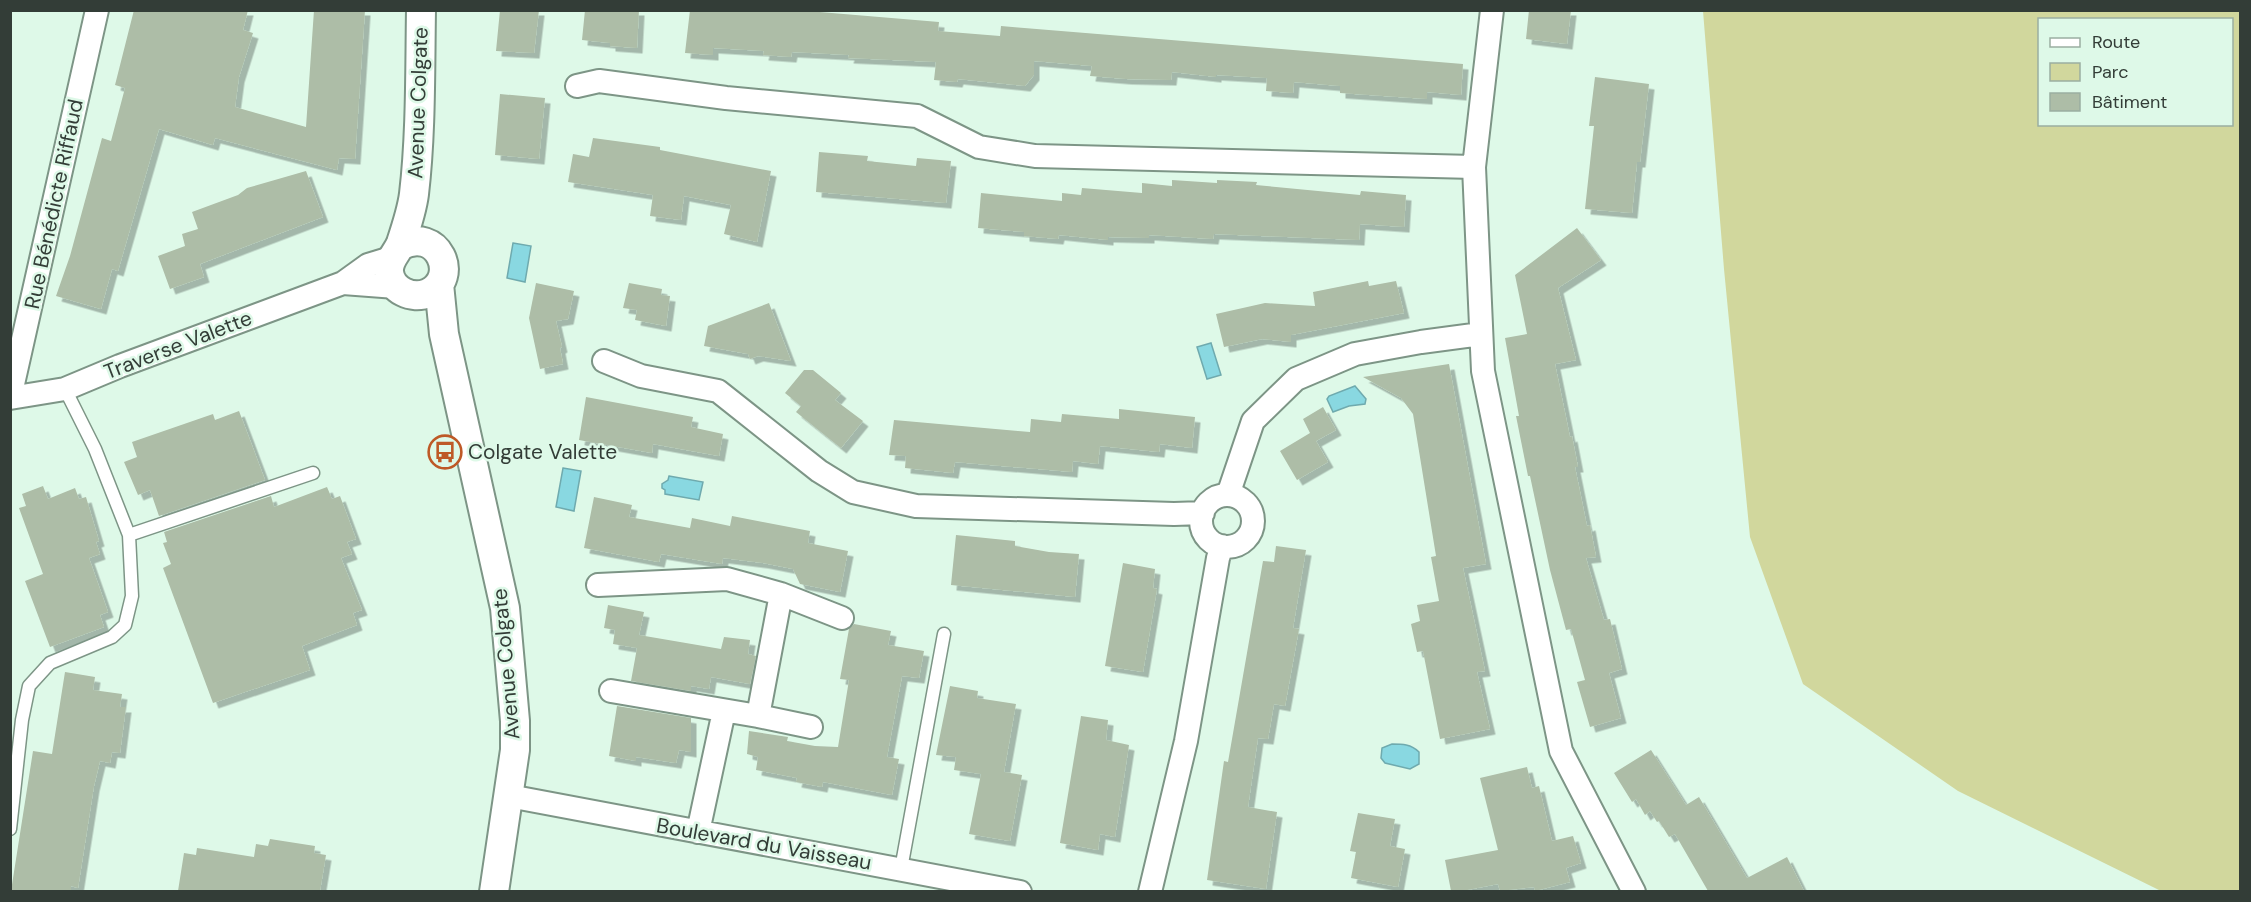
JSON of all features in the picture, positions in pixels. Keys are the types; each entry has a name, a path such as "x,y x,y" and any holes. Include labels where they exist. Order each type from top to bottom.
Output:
{"street":[{"name":"Rue Bénédicte Riffaud","path":"12,397 13,384 97,10"},
{"name":"Avenue Colgate","path":"421,10 414,196 389,273 417,289 444,334 505,608 515,721 514,750 494,891"},
{"path":"1492,10 1474,167 1483,371 1561,751 1635,891"},
{"path":"577,86 599,81 726,98 917,116 979,147 1035,156 1474,167"},
{"name":"Avenue Colgate","path":"414,196 430,244 438,252 443,262 443,273 417,289"},
{"path":"395,252 409,241 430,244"},
{"name":"Traverse Valette","path":"12,397 65,388 343,283 368,265 395,252"},
{"name":"Traverse Valette","path":"343,283 417,289"},
{"path":"1228,495 1253,421 1296,379 1355,354 1481,334"},
{"path":"604,361 641,376 718,391 819,471 853,492 916,506 1203,513"},
{"path":"1228,495 1237,496 1246,503 1253,516 1253,524 1247,538 1236,545 1222,546 1211,541 1204,533 1203,513 1214,498 1228,495"},
{"path":"1150,891 1186,741 1222,546"},
{"path":"598,585 727,579 781,594 842,618"},
{"path":"758,716 781,594"},
{"path":"611,691 811,727"},
{"path":"698,832 724,711"},
{"name":"Boulevard du Vaisseau","path":"509,796 1020,891"}],"lane":[{"path":"10,829 22,720 29,686 50,663 112,637 125,625 132,596 129,535 95,449 65,388"},
{"path":"129,535 313,473"},
{"path":"901,869 944,634"}],"green space":[{"path":"1703,11 2240,11 2240,891 2161,891 1958,791 1803,684 1750,537 1724,269"}],"water":[{"path":"513,243 531,246 525,282 507,278"},
{"path":"1211,343 1221,375 1207,379 1197,347"},
{"path":"1355,386 1366,399 1365,404 1349,406 1333,412 1327,399 1329,396"},
{"path":"563,468 581,471 574,511 556,507"},
{"path":"669,476 703,482 699,500 665,494 662,484 668,480"},
{"path":"1392,744 1406,745 1416,749 1419,752 1419,764 1410,769 1385,763 1381,758 1382,748"}],"building":[{"path":"134,10 248,10 243,30 253,33 239,77 235,107 306,127 314,10 365,10 355,159 339,158 337,170 215,138 213,145 159,129 118,271 112,269 101,309 56,296 70,256 102,138 111,141 125,88 115,85"},
{"path":"500,10 539,10 534,53 496,51"},
{"path":"585,10 639,10 637,48 610,46 610,43 582,40"},
{"path":"690,10 796,10 939,22 938,31 1000,36 1001,26 1463,64 1461,95 1427,92 1427,99 1340,93 1340,86 1294,82 1293,93 1266,91 1267,78 1216,75 1216,77 1172,72 1171,80 1126,79 1090,76 1092,66 1034,61 1034,75 1025,86 958,79 957,82 934,80 936,62 848,58 849,55 792,52 791,57 763,55 764,51 713,48 713,55 685,53"},
{"path":"1529,10 1571,10 1567,44 1526,39"},
{"path":"1595,77 1649,84 1632,213 1585,209 1594,126 1589,126"},
{"path":"500,94 545,98 539,159 495,155"},
{"path":"593,138 660,147 660,150 771,171 757,242 724,234 731,205 684,196 681,220 650,216 653,195 568,182 573,154 589,157"},
{"path":"819,152 868,156 867,161 916,166 917,158 951,161 946,203 816,192"},
{"path":"306,171 323,217 200,264 204,277 170,289 158,256 185,246 182,234 198,229 192,212 238,195 247,188"},
{"path":"1172,180 1217,183 1217,180 1257,182 1256,185 1360,195 1361,191 1406,195 1404,227 1360,224 1359,240 1214,234 1213,239 1149,235 1149,238 1108,237 1108,240 1059,235 1058,239 1024,236 1024,232 978,228 981,193 1062,201 1062,193 1081,195 1082,188 1142,193 1142,183 1172,186"},
{"path":"1577,228 1601,260 1558,288 1576,360 1555,364 1570,437 1572,436 1578,467 1575,467 1587,526 1590,525 1596,557 1586,558 1604,620 1610,619 1622,669 1609,673 1621,718 1590,727 1577,682 1585,680 1571,629 1566,630 1550,570 1530,476 1528,476 1516,416 1519,416 1505,338 1527,334 1515,275"},
{"path":"1368,281 1369,286 1396,281 1404,313 1291,335 1291,342 1262,339 1224,347 1216,314 1265,303 1315,306 1313,292"},
{"path":"536,283 574,291 568,319 556,321 563,364 540,369 529,318"},
{"path":"629,283 662,289 661,295 670,296 666,326 635,320 637,310 623,308"},
{"path":"769,303 791,361 758,356 750,359 748,354 704,346 708,326"},
{"path":"1449,364 1486,564 1463,568 1485,671 1477,672 1490,729 1440,739 1423,651 1417,652 1411,624 1420,621 1417,605 1439,601 1431,557 1436,556 1413,414 1401,398 1363,377"},
{"path":"804,370 813,370 841,393 835,400 863,421 841,448 796,412 801,406 785,393"},
{"path":"586,397 693,417 691,427 723,434 719,456 653,444 652,453 579,440"},
{"path":"1323,407 1336,430 1316,441 1328,462 1297,480 1280,451 1310,433 1303,419"},
{"path":"1119,409 1195,417 1192,448 1160,444 1159,452 1100,446 1098,464 1073,461 1072,472 955,462 953,473 905,468 906,456 889,455 894,420 1030,432 1031,419 1061,422 1062,414 1119,419"},
{"path":"239,411 265,480 159,516 150,490 138,495 124,462 137,457 132,442 213,414 215,420"},
{"path":"43,486 48,499 75,488 79,499 86,497 99,541 96,542 100,554 89,558 108,612 100,615 104,627 50,647 25,581 43,574 19,508 26,506 22,494"},
{"path":"327,487 332,499 340,496 356,539 347,542 352,554 341,558 362,610 353,613 357,625 302,646 310,670 213,703 163,568 171,564 163,543 167,542 164,532 271,496 274,507"},
{"path":"594,497 632,505 629,517 690,528 692,518 730,526 732,516 810,531 808,543 848,551 840,592 800,584 793,569 763,563 723,558 722,564 661,554 659,562 584,548"},
{"path":"956,535 1015,541 1015,546 1079,554 1075,597 951,585"},
{"path":"1276,546 1306,550 1293,628 1299,629 1285,706 1274,704 1268,739 1258,738 1248,807 1277,812 1266,889 1207,880 1224,761 1228,762 1263,561 1274,562"},
{"path":"1123,563 1155,569 1153,588 1157,589 1143,672 1105,666"},
{"path":"608,605 644,612 639,635 721,649 724,637 750,640 748,654 756,656 750,684 711,677 709,689 691,686 691,691 631,681 637,648 613,644 615,630 604,628"},
{"path":"854,624 891,631 888,645 924,651 919,678 902,676 887,757 899,759 892,795 823,782 822,787 796,782 797,778 756,770 758,757 747,754 749,731 788,737 787,741 838,747 849,680 840,679 849,629"},
{"path":"65,672 95,677 93,690 122,694 120,707 126,707 120,753 112,752 110,763 100,761 78,888 71,886 71,891 11,891 33,751 52,754"},
{"path":"950,686 978,691 977,698 1016,704 1004,772 1022,775 1010,841 969,834 981,774 954,770 956,757 936,755"},
{"path":"617,706 691,718 691,752 679,750 676,763 636,757 636,761 609,756"},
{"path":"1081,716 1108,720 1106,740 1129,745 1115,837 1100,834 1098,850 1060,843"},
{"path":"1651,750 1686,805 1699,797 1747,878 1787,857 1804,891 1708,891 1675,834 1669,837 1650,811 1645,815 1636,799 1632,802 1614,773"},
{"path":"1527,767 1532,788 1539,786 1552,841 1573,836 1581,863 1566,868 1570,882 1535,891 1534,887 1500,891 1498,884 1451,891 1445,860 1498,850 1480,778"},
{"path":"1358,813 1395,819 1390,846 1405,849 1398,887 1351,878 1356,852 1350,851"},
{"path":"270,839 315,846 314,853 326,855 320,891 178,891 184,853 196,855 197,848 254,857 256,844 268,846"}],"place":[{"name":"Colgate Valette","path":"445,452"}]}
